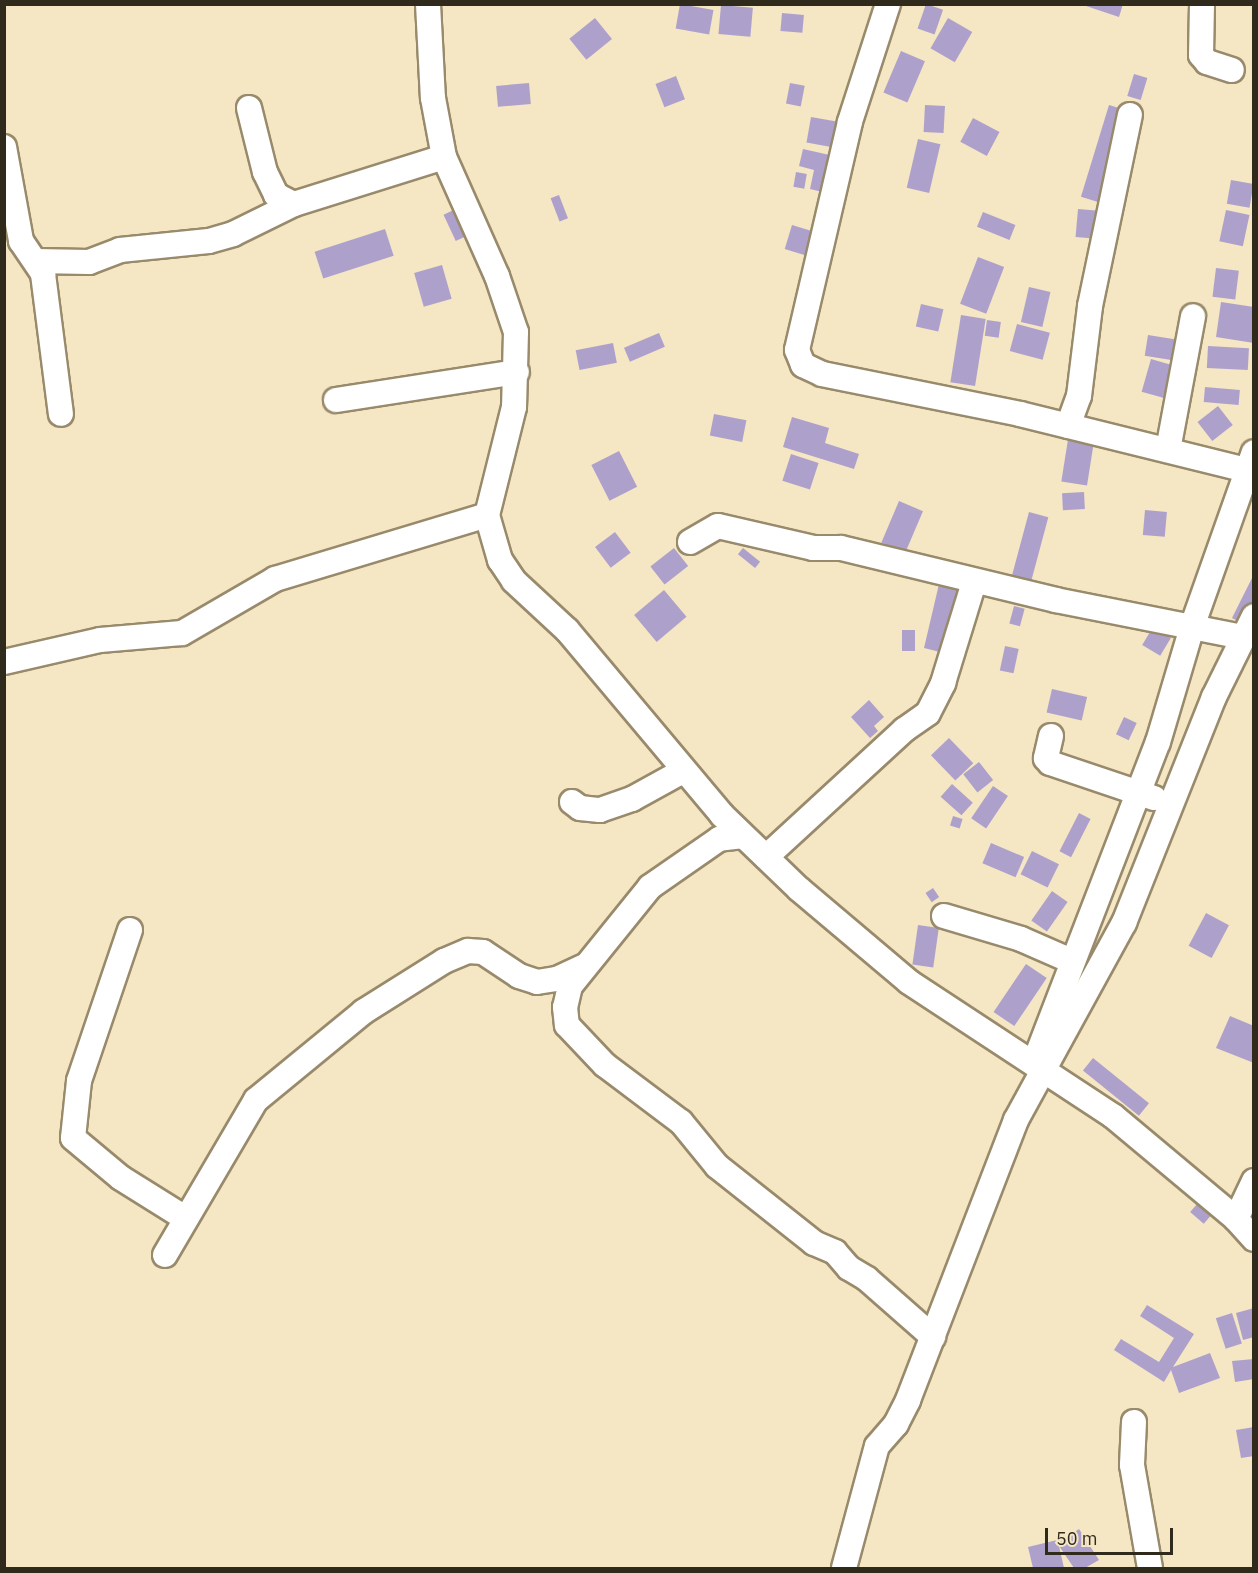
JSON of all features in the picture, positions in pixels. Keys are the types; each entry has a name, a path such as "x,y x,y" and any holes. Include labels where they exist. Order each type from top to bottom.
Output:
{"street":[{"path":"428,4 434,98 444,157 508,305 516,332 518,372 514,407 487,515 490,537 514,580 567,630 683,771 722,815 766,857 909,982 1040,1067 1143,1139 1236,1220 1254,1239"},
{"path":"888,4 850,122 798,350 800,360 808,369 822,374 1068,426 1168,450 1252,465 1193,624 1139,793 1099,900 1071,961 1040,1067"},
{"path":"1202,4 1201,54 1207,62 1232,70"},
{"path":"249,108 266,172 276,195 294,204"},
{"path":"1068,426 1079,396 1090,306 1130,114"},
{"path":"4,147 21,241 43,274 61,414"},
{"path":"36,261 89,262 120,250 209,241 233,234 294,204 444,157"},
{"path":"1168,450 1193,316"},
{"path":"336,400 518,372"},
{"path":"4,662 99,640 183,633 275,579 487,515"},
{"path":"690,542 718,526 813,548 841,548 974,582 1193,624 1248,626 1171,803 1124,923 1040,1067 1016,1120 902,1414 877,1446 844,1569"},
{"path":"766,857 904,730 928,713 943,683 974,582"},
{"path":"1051,736 1046,758 1050,763 1171,803"},
{"path":"572,802 580,808 600,810 632,799 683,771"},
{"path":"719,839 722,815"},
{"path":"743,836 719,839 650,887 570,986 565,1007 567,1025 578,1040 681,1122 717,1166 814,1243 835,1252 849,1268 915,1319 933,1337"},
{"path":"944,916 990,928 1071,961"},
{"path":"130,930 79,1081 73,1138 121,1178 185,1218"},
{"path":"165,1255 256,1100 309,1052 383,999 444,961 468,951 483,952 519,976 537,982 557,979 583,968"},
{"path":"1236,1220 1254,1181"},
{"path":"915,1319 944,1310"},
{"path":"1134,1422 1132,1465 1150,1569"}],"building":[{"path":"680,4 713,10 709,35 676,29"},
{"path":"926,4 943,10 935,34 918,29"},
{"path":"1080,4 1123,4 1119,17"},
{"path":"721,5 753,8 750,37 718,34"},
{"path":"782,13 804,15 802,33 780,31"},
{"path":"595,18 612,39 586,60 569,39"},
{"path":"948,18 972,32 955,62 930,48"},
{"path":"901,51 925,61 907,103 883,92"},
{"path":"1134,74 1147,78 1141,100 1127,96"},
{"path":"676,76 685,99 664,107 655,84"},
{"path":"529,83 531,104 498,107 496,86"},
{"path":"790,83 805,86 801,106 786,104"},
{"path":"925,105 945,106 944,133 924,132"},
{"path":"1109,105 1142,115 1113,207 1081,197"},
{"path":"811,117 849,124 845,149 806,143"},
{"path":"973,118 999,132 987,156 960,142"},
{"path":"918,139 940,144 929,193 907,188"},
{"path":"803,149 843,158 835,195 810,189 814,170 799,166"},
{"path":"796,172 807,174 804,189 793,187"},
{"path":"1231,180 1254,184 1249,208 1227,204"},
{"path":"559,195 568,218 560,222 551,198"},
{"path":"458,208 470,234 456,241 443,215"},
{"path":"1078,209 1102,211 1099,239 1076,237"},
{"path":"1226,210 1249,215 1243,246 1219,241"},
{"path":"983,212 1015,225 1009,240 977,227"},
{"path":"792,225 815,232 808,256 785,249"},
{"path":"385,229 394,256 323,278 315,252"},
{"path":"978,257 1004,267 986,314 960,304"},
{"path":"442,265 452,299 424,307 414,273"},
{"path":"1216,268 1239,271 1235,300 1212,297"},
{"path":"1029,287 1050,292 1042,327 1021,322"},
{"path":"1221,302 1254,307 1254,343 1216,337"},
{"path":"921,304 943,309 938,332 916,326"},
{"path":"961,315 986,319 975,386 950,382"},
{"path":"987,320 1001,322 999,338 985,336"},
{"path":"1017,324 1050,333 1043,360 1010,351"},
{"path":"659,333 665,347 630,362 624,348"},
{"path":"1148,335 1186,341 1182,362 1145,356"},
{"path":"613,343 617,363 580,370 576,350"},
{"path":"1208,346 1249,348 1248,370 1207,368"},
{"path":"1151,359 1176,366 1167,399 1142,392"},
{"path":"1205,387 1240,390 1239,405 1204,402"},
{"path":"1218,406 1233,425 1212,441 1198,422"},
{"path":"714,414 746,420 742,442 710,436"},
{"path":"792,417 829,428 825,443 859,454 854,469 783,447"},
{"path":"1069,433 1095,437 1087,485 1061,481"},
{"path":"619,451 637,487 610,501 591,465"},
{"path":"791,454 819,463 810,490 782,481"},
{"path":"1084,492 1085,509 1063,510 1062,493"},
{"path":"899,501 923,511 905,553 881,542"},
{"path":"1145,510 1167,512 1165,537 1143,535"},
{"path":"1029,512 1048,517 1031,581 1012,576"},
{"path":"615,532 631,553 611,568 595,547"},
{"path":"674,548 688,566 665,585 650,566"},
{"path":"743,548 760,562 755,568 738,554"},
{"path":"1254,574 1254,618 1249,627 1232,618"},
{"path":"939,584 961,590 960,657 924,648"},
{"path":"664,590 686,617 657,642 634,615"},
{"path":"1014,606 1025,609 1020,626 1009,623"},
{"path":"1153,627 1171,638 1160,656 1142,645"},
{"path":"902,630 915,630 915,651 902,651"},
{"path":"1005,646 1019,649 1013,673 1000,670"},
{"path":"1052,689 1087,697 1082,720 1047,712"},
{"path":"869,700 884,717 874,726 878,731 870,738 851,717"},
{"path":"1124,717 1137,723 1129,740 1116,734"},
{"path":"949,738 973,763 955,781 931,755"},
{"path":"979,762 993,780 977,792 963,774"},
{"path":"952,784 973,803 961,815 941,797"},
{"path":"993,786 1008,796 986,828 971,818"},
{"path":"1079,813 1091,819 1071,857 1059,851"},
{"path":"953,816 963,819 960,828 950,826"},
{"path":"991,843 1024,857 1016,877 982,863"},
{"path":"1032,851 1059,864 1048,888 1021,874"},
{"path":"933,888 939,897 932,902 926,893"},
{"path":"1052,891 1068,902 1047,931 1031,920"},
{"path":"1206,913 1229,925 1212,958 1189,946"},
{"path":"918,925 939,928 933,968 912,965"},
{"path":"1026,964 1047,978 1014,1026 994,1012"},
{"path":"1230,1016 1254,1026 1254,1063 1216,1048"},
{"path":"1093,1058 1149,1103 1139,1116 1083,1070"},
{"path":"1198,1203 1212,1215 1204,1224 1190,1212"},
{"path":"1147,1305 1194,1334 1173,1367 1210,1353 1220,1378 1179,1393 1171,1370 1164,1382 1114,1350 1121,1339 1159,1362 1174,1338 1140,1316"},
{"path":"1254,1308 1254,1337 1243,1340 1236,1313"},
{"path":"1232,1313 1242,1343 1226,1349 1216,1318"},
{"path":"1254,1359 1254,1379 1235,1382 1232,1361"},
{"path":"1254,1427 1254,1456 1241,1458 1236,1430"},
{"path":"1079,1529 1099,1560 1085,1568 1074,1568 1059,1546 1064,1568 1033,1568 1028,1547 1057,1540 1058,1543"}]}
